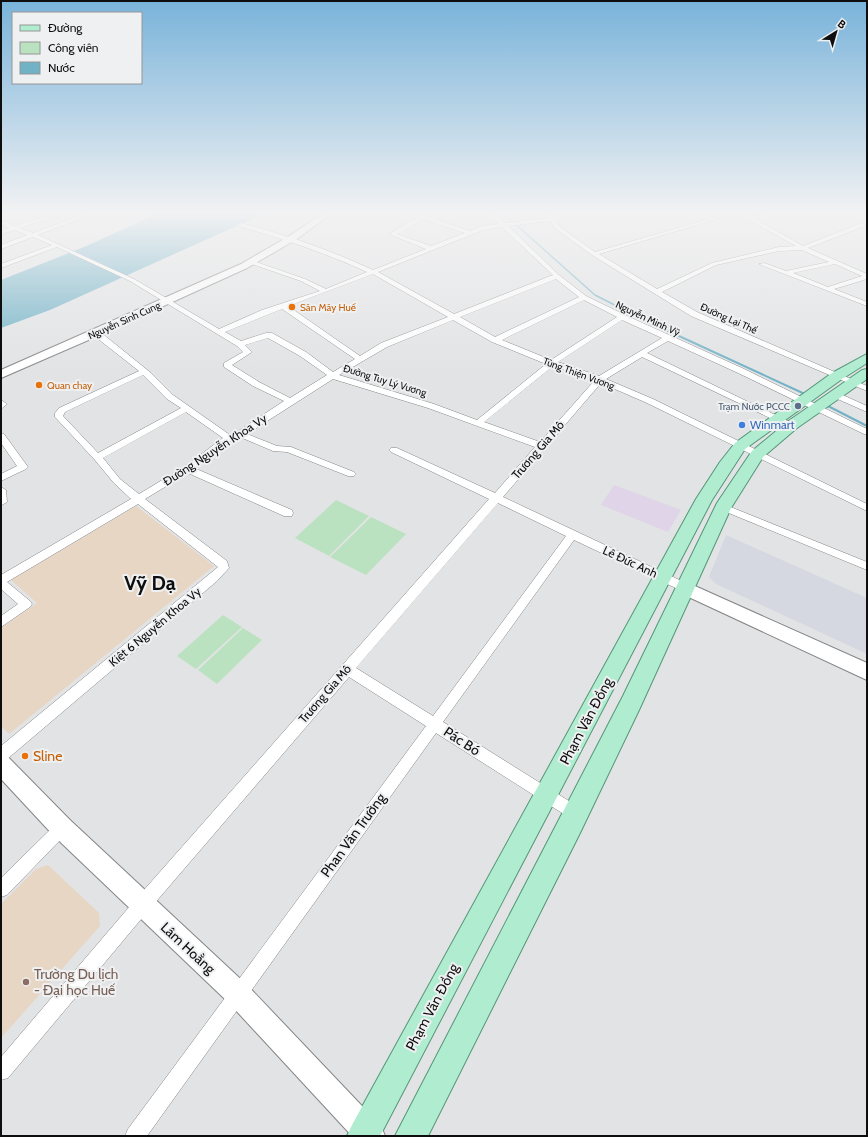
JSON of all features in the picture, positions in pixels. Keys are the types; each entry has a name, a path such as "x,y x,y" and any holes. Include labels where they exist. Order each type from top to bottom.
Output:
{"main road":[{"name":"Nguyễn Sinh Cung","path":"1,374 96,333 240,267"},
{"name":"Phạm Văn Đồng","path":"817,400 837,376 867,358"},
{"name":"Phạm Văn Đồng","path":"366,1134 662,577 704,499 725,466 749,450 785,421 817,400 853,383 867,373"},
{"name":"Phạm Văn Đồng","path":"411,1136 631,702 686,588 749,450"},
{"name":"Lê Đức Anh","path":"686,588 867,672"},
{"name":"Lâm Hoằng","path":"1,764 62,828 238,994 366,1134"}],"street":[{"path":"104,267 132,280 168,300 218,332 240,344 248,352 227,365 256,384 290,401"},
{"path":"266,267 303,280 326,291"},
{"name":"Tùng Thiện Vương","path":"362,267 495,340 552,363 600,379 686,418 867,508"},
{"path":"218,332 265,312 284,307 384,267"},
{"name":"Nguyễn Minh Vỹ","path":"548,267 557,276 584,297 622,317 667,338 817,400"},
{"name":"Đường Lại Thế","path":"616,267 657,292 717,324 867,389"},
{"path":"657,292 708,267"},
{"path":"770,267 866,303"},
{"path":"785,273 814,267"},
{"path":"848,267 867,277"},
{"name":"Đường Nguyễn Khoa Vy","path":"1,622 26,604 1,581 138,500 187,469 229,438 240,434 290,401 384,345 455,318 557,276"},
{"path":"827,289 867,277"},
{"path":"495,340 584,297"},
{"path":"284,307 360,360"},
{"path":"478,423 552,363 622,317"},
{"path":"96,333 160,385 170,397 229,438"},
{"name":"Đường Tuy Lý Vương","path":"240,344 269,335 303,354 333,376 431,406 542,446"},
{"name":"Trương Gia Mô","path":"1,1071 142,905 600,379 667,338"},
{"path":"642,354 785,421"},
{"path":"138,500 117,481 97,457 59,417 59,413 62,410 144,372"},
{"path":"817,400 867,409"},
{"path":"817,400 867,432"},
{"path":"1,403 3,404 1,406"},
{"path":"97,457 186,409"},
{"path":"240,434 276,449 288,450 351,474"},
{"path":"1,436 23,467 1,478"},
{"name":"Lê Đức Anh","path":"394,450 686,588"},
{"path":"187,469 288,513"},
{"path":"1,490 2,502"},
{"name":"Kiệt 6 Nguyễn Khoa Vy","path":"1,755 223,570 223,564 138,500"},
{"path":"723,506 867,566"},
{"name":"Phan Văn Trường","path":"135,1136 572,534"},
{"name":"Pác Bó","path":"347,669 435,723 575,814"},
{"path":"1,889 62,828"}],"shaded area":[{"path":"614,485 681,510 668,532 601,505"},
{"path":"136,506 214,566 9,734 1,726 1,628 37,603 11,580"},
{"path":"726,535 867,598 867,654 716,584 709,577"},
{"name":"Trường Du lịch - Đại học Huế","path":"48,865 99,913 100,926 1,1038 1,904 36,869"}],"green space":[{"path":"336,500 369,516 329,556 295,538"},
{"path":"371,517 406,534 366,575 330,557"},
{"path":"223,615 242,627 196,669 177,656"},
{"path":"243,628 262,640 217,684 198,670"}],"water":[{"path":"34,267 145,267 50,310 1,328 1,280"}],"waterway":[{"path":"564,267 595,295 642,319"},
{"path":"642,319 807,395"},
{"path":"826,405 867,426"}],"place":[{"name":"Sân Mây Huế","path":"292,307"},
{"name":"Quan chay","path":"39,385"},
{"name":"Trạm Nước PCCC","path":"798,406"},
{"name":"Winmart","path":"742,425"},
{"name":"Sline","path":"25,756"},
{"name":"Trường Du lịch - Đại học Huế","path":"26,982"}],"district":[{"name":"Vỹ Dạ","path":"150,583"}]}
